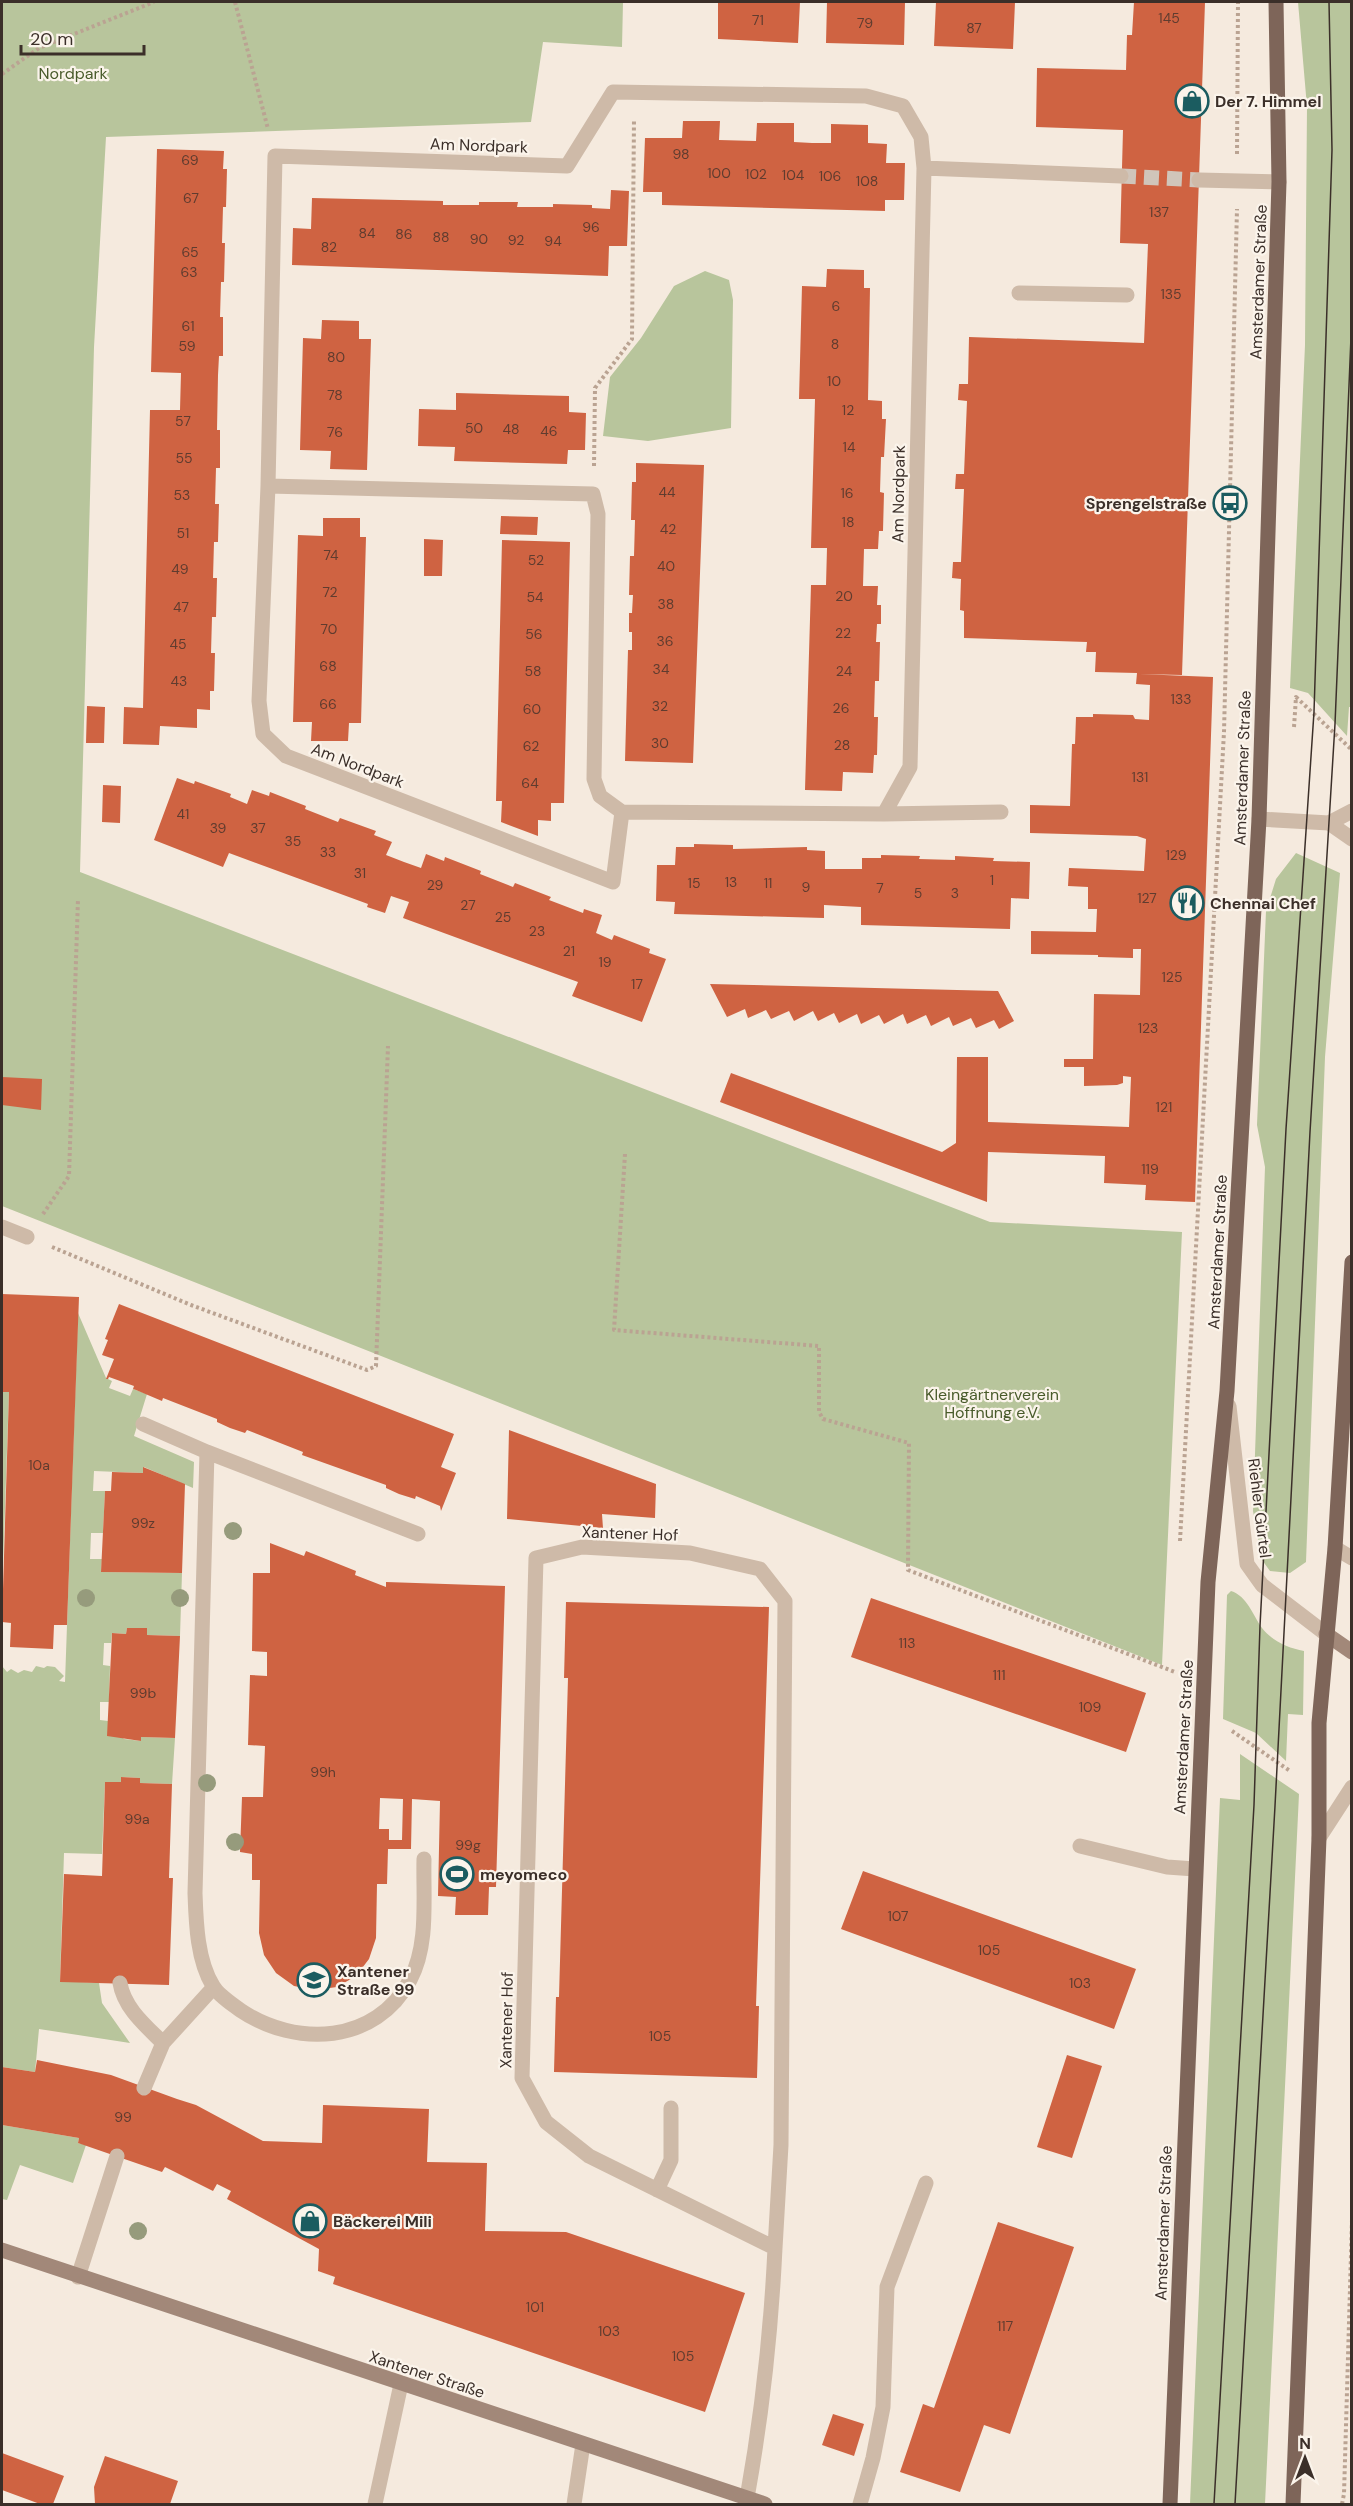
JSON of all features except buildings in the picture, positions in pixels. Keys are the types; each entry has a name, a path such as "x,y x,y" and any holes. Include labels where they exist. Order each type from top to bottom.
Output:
{"main road":[{"name":"Amsterdamer Straße","path":"1170,2505 1208,1582 1227,1391 1259,819 1279,182 1276,2"},
{"path":"1293,2505 1319,1838 1319,1724 1335,1548 1352,1262"}],"street":[{"name":"Am Nordpark","path":"622,812 613,882 286,756 263,734 259,701 268,486 275,156 567,166 613,92 866,96 903,106 921,137 924,168 910,767 885,814"},
{"path":"924,168 1121,176"},
{"path":"1199,180 1237,183 1279,182"},
{"path":"1019,293 1127,295"},
{"path":"268,486 593,494 598,514 594,778 600,796 622,812 885,814 1001,812"},
{"path":"1259,819 1329,823 1352,811"},
{"path":"1329,823 1352,839"},
{"path":"2,1227 27,1237"},
{"name":"Riehler Gürtel","path":"1227,1391 1247,1564 1262,1585 1352,1652"},
{"path":"143,1424 207,1452 418,1533"},
{"path":"207,1452 195,1893 200,1947 213,1988 251,2017 286,2031 314,2035 337,2033 358,2028 386,2013 405,1989 419,1959 423,1922 424,1859"},
{"name":"Xantener Hof","path":"747,2498 759,2432 772,2309 781,2145 785,1601 760,1569 690,1553 582,1547 536,1558 522,2078 546,2122 589,2156 775,2248"},
{"path":"1335,1548 1352,1558"},
{"path":"1319,1838 1352,1787"},
{"path":"1080,1846 1167,1867 1195,1869"},
{"path":"120,1983 128,2004 163,2043"},
{"path":"144,2088 163,2043 213,1988"},
{"path":"657,2190 671,2160 671,2108"},
{"path":"78,2277 117,2156"},
{"path":"860,2505 873,2458 883,2407 887,2287 926,2183"},
{"name":"Xantener Straße","path":"2,2250 765,2505"},
{"path":"375,2505 401,2384"},
{"path":"574,2505 583,2444"}],"path":[{"path":"2,74 39,48 154,2"},
{"path":"235,2 275,156"},
{"path":"1180,1543 1224,732 1236,328 1238,2"},
{"path":"593,494 596,388 632,339 635,92"},
{"path":"1293,734 1296,697 1352,750"},
{"path":"78,899 69,1176 27,1237 202,1309 367,1370 376,1366 388,1046"},
{"path":"626,1154 614,1330 819,1346 819,1412 823,1419 909,1443 908,1570 1175,1672"},
{"path":"1174,1684 1175,1660"},
{"path":"1229,1741 1230,1730 1296,1775 1296,1765"},
{"path":"1342,2505 1352,2220"}],"green space":[{"name":"Kleingärtnerverein Hoffnung e.V.","path":"2,2 623,2 622,47 543,42 531,122 106,137 94,347 80,872 990,1222 1182,1232 1162,1665 2,1206"},
{"path":"1298,2 1351,2 1352,707 1349,707 1347,736 1308,693 1290,688 1305,345 1307,107"},
{"path":"705,271 729,280 733,300 731,428 648,441 603,436 610,377 641,338 674,286"},
{"path":"1296,853 1340,873 1325,1057 1306,1562 1290,1573 1270,1571 1262,1560 1253,1511 1265,1167 1257,1125 1266,911 1276,879"},
{"path":"78,1313 106,1378 112,1381 109,1388 130,1396 133,1389 147,1394 134,1436 194,1462 193,1488 144,1467 143,1473 94,1471 93,1491 105,1491 103,1533 91,1533 90,1559 102,1559 101,1572 182,1573 180,1636 147,1635 146,1628 127,1628 126,1634 112,1633 111,1643 104,1643 103,1665 110,1666 109,1702 100,1702 100,1720 108,1721 124,1739 141,1741 141,1737 175,1738 172,1784 140,1783 140,1778 122,1777 121,1782 105,1782 102,1854 64,1853 60,1981 99,1983 102,2003 130,2043 39,2029 35,2072 2,2067 2,1666 7,1672 11,1669 18,1673 24,1670 32,1672 36,1666 55,1667 64,1676 59,1681 65,1682"},
{"path":"2,1392 9,1392 2,1594"},
{"path":"1231,1591 1237,1593 1245,1601 1262,1628 1271,1637 1286,1646 1304,1651 1303,1715 1288,1714 1286,1761 1256,1733 1223,1719 1227,1595"},
{"path":"1240,1754 1299,1794 1265,2504 1190,2504 1220,1798 1240,1800"},
{"path":"2,2125 79,2138 78,2143 86,2145 73,2183 20,2165 7,2200 2,2199"}],"tunnel":[{"path":"1121,176 1199,180"}],"tram line":[{"path":"1214,2504 1254,1805 1260,1626 1286,1129 1314,712 1332,150 1329,2"},
{"path":"1235,2504 1275,1806 1310,1132 1335,724 1352,313"}],"place":[{"name":"Der 7. Himmel","path":"1192,101"},
{"name":"Sprengelstraße","path":"1230,503"},
{"name":"Chennai Chef","path":"1187,903"},
{"name":"meyomeco","path":"457,1874"},
{"name":"Xantener Straße 99","path":"314,1980"},
{"name":"Bäckerei Mili","path":"310,2221"}],"park label":[{"name":"Nordpark","path":"73,73"}]}
